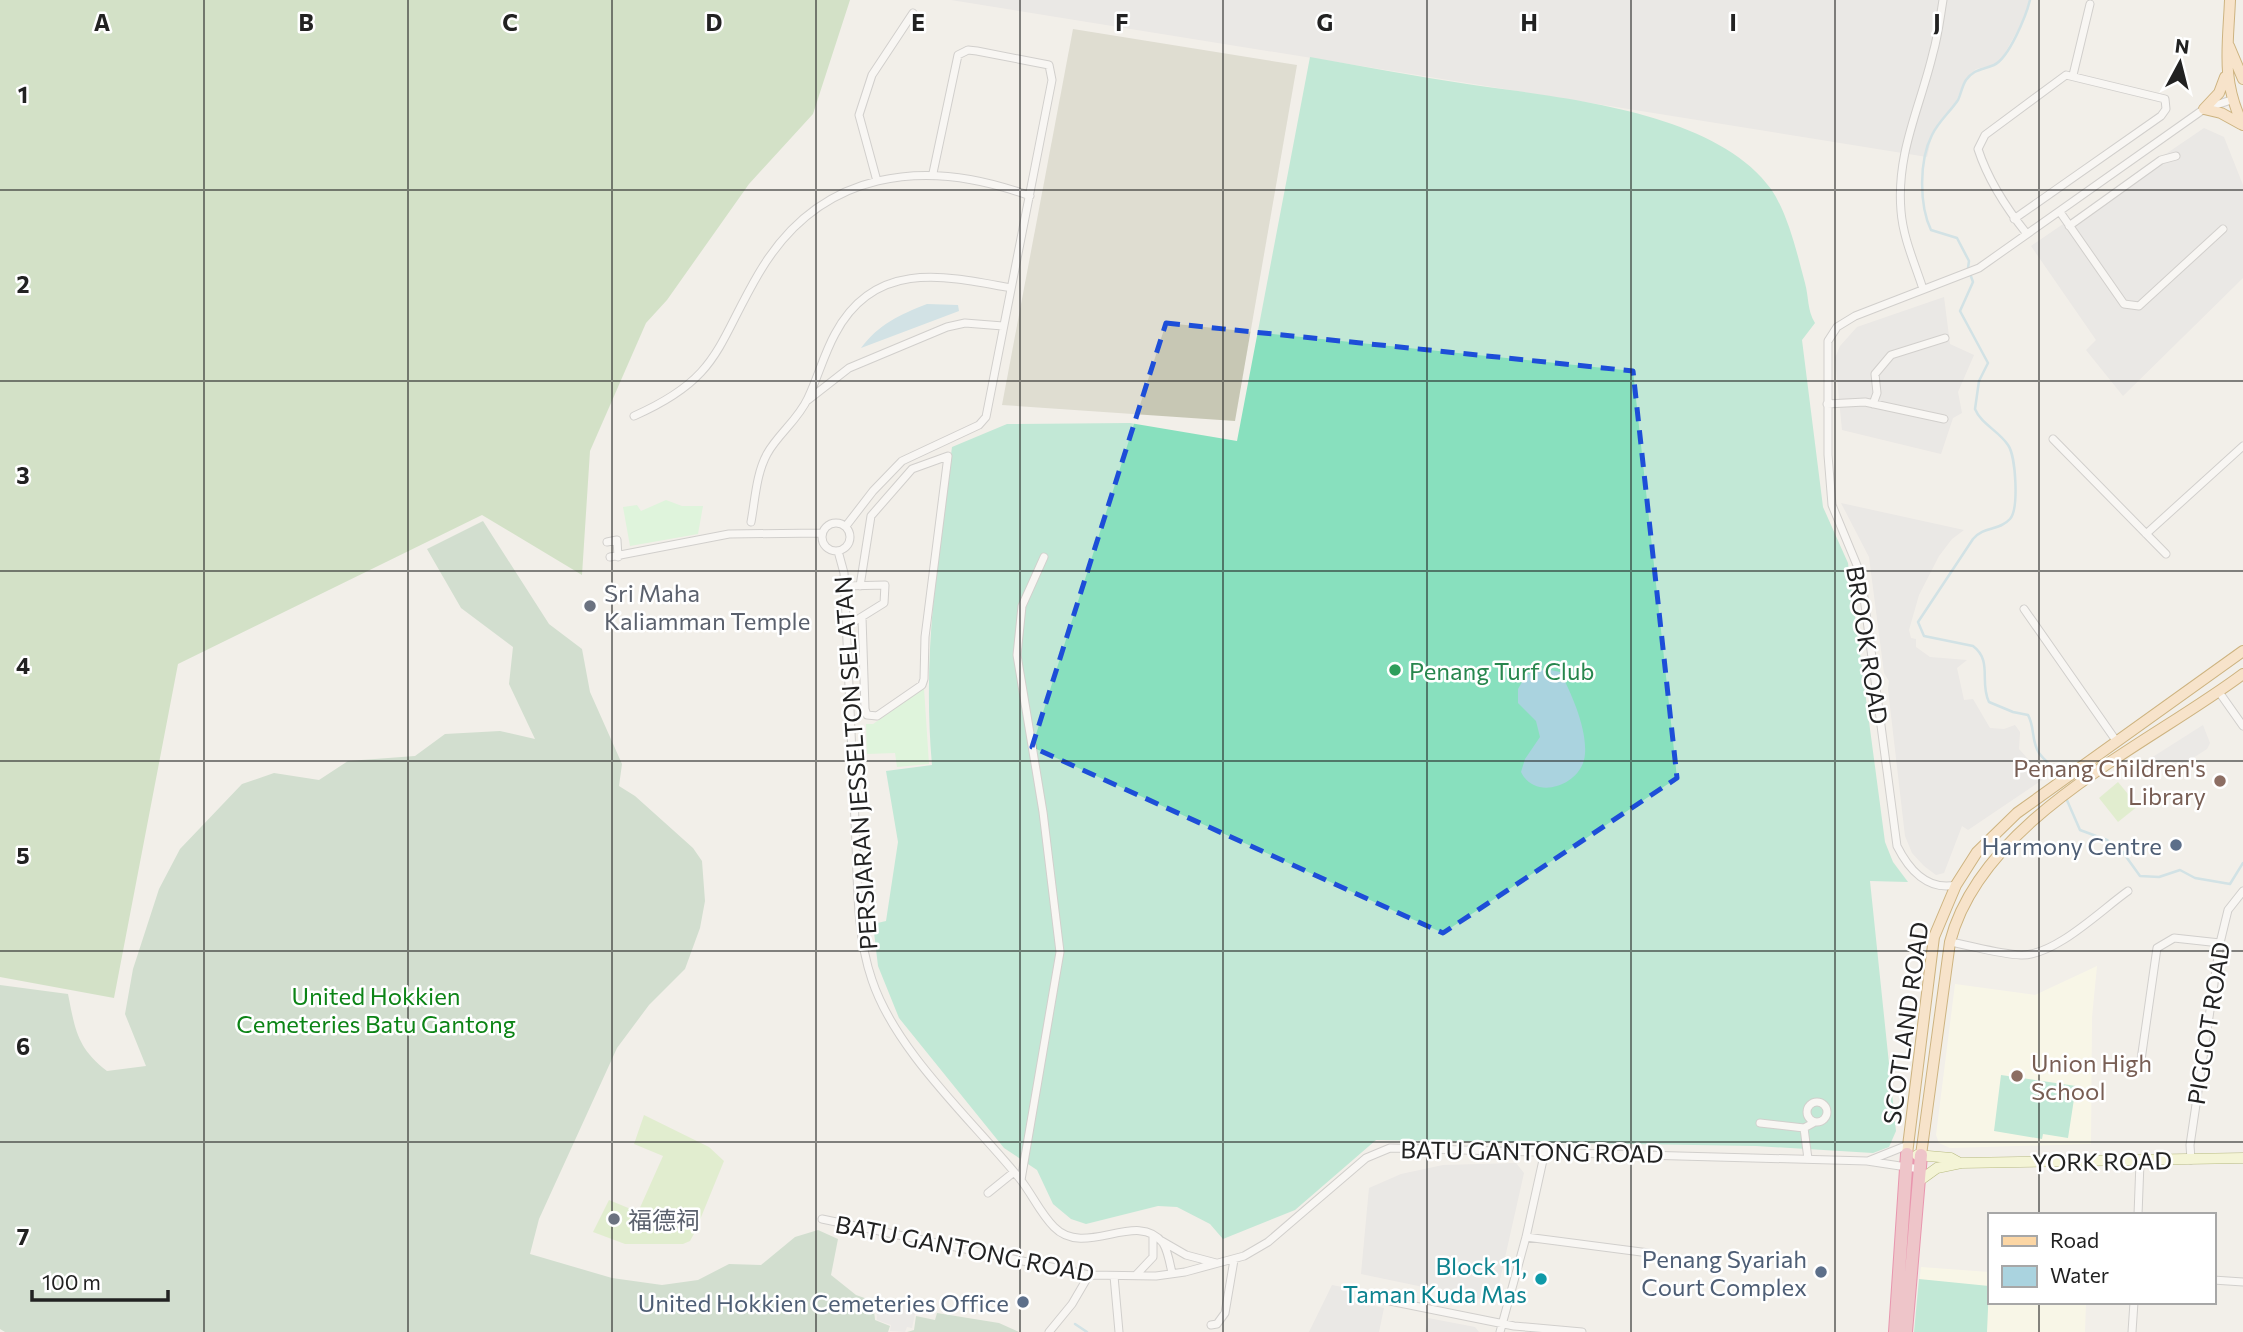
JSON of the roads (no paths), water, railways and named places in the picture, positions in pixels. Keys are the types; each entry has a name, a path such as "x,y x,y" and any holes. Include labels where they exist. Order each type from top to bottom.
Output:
{"highway":[{"name":"SCOTLAND ROAD","path":"1895,1332 1908,1150"},
{"name":"SCOTLAND ROAD","path":"1906,1332 1921,1155"}],"main road":[{"path":"2230,0 2227,74 2231,100 2243,126"},
{"path":"2228,43 2243,79"},
{"path":"2227,74 2219,93 2204,109 2221,113 2243,126"},
{"path":"2231,100 2243,97"},
{"name":"SCOTLAND ROAD","path":"1908,1150 1934,937 1956,885 1978,852 1998,830 2056,784 2243,651"},
{"name":"SCOTLAND ROAD","path":"1921,1155 1950,942 1961,911 1986,868 2015,837 2060,799 2243,674"}],"street":[{"path":"1923,289 1906,239 1901,212 1903,164 1907,133 1934,52 1942,0"},
{"path":"2073,75 2090,4"},
{"path":"877,181 859,115 872,75 913,13"},
{"path":"846,526 873,491 902,461 983,423 1053,76 1049,65 1041,61 968,50 958,55 933,173"},
{"path":"2014,219 2161,116 2167,101 2163,97 2073,75 2060,78 1985,135 1978,149 1988,174 2014,219 2026,234"},
{"name":"BROOK ROAD","path":"1956,885 1938,886 1917,876 1897,846 1861,575 1832,505 1827,404 1828,341 1837,327 1856,316 1979,268 2204,109 2231,100"},
{"path":"2069,226 2161,160 2176,156"},
{"path":"634,416 659,405 704,372 723,345 760,271 798,224 850,190 877,181 933,173 1000,185 1030,196"},
{"path":"2060,212 2124,304 2131,307 2139,306 2223,229"},
{"path":"751,522 763,463 807,400 835,333 859,303 890,282 926,276 1011,288"},
{"path":"807,400 849,368 947,327 965,323 1003,326"},
{"path":"1873,404 1877,393 1875,374 1887,358 1945,338"},
{"path":"1827,404 1873,404 1944,419"},
{"path":"2053,439 2166,554"},
{"path":"2146,534 2243,446"},
{"path":"860,586 871,516 912,469 948,456 925,637 924,679 922,685 877,716 867,715 865,709 862,617"},
{"path":"607,542 617,540 614,557 729,534 822,533 832,523 846,526"},
{"path":"822,533 825,546 838,551 846,547 851,538 846,526"},
{"name":"PERSIARAN JESSELTON SELATAN","path":"838,551 845,586 859,900 870,978 883,1010 898,1034 1021,1180 1053,1226 1064,1235 1090,1239 1128,1230 1156,1238"},
{"path":"1021,1180 1060,952 1043,812 1017,655 1022,607 1044,557"},
{"path":"845,586 886,586 884,603 847,626"},
{"path":"2024,608 2117,743"},
{"path":"2219,692 2243,726"},
{"path":"1950,942 2019,955 2036,952 2060,941 2128,891"},
{"name":"PIGGOT ROAD","path":"2191,1160 2190,1145 2220,943 2228,910 2243,891"},
{"path":"2140,1067 2157,948 2174,937 2220,943"},
{"path":"1760,1123 1804,1128 1815,1122"},
{"path":"1804,1128 1808,1159"},
{"name":"BATU GANTONG ROAD","path":"822,1219 1089,1275 1136,1276 1172,1273 1218,1264 1268,1242 1366,1158 1391,1148 1545,1150 1867,1161 1905,1168 1919,1175"},
{"path":"1501,1328 1527,1237 1545,1150"},
{"name":"YORK ROAD","path":"1908,1150 1921,1155 1951,1158 1961,1163"},
{"name":"BATU GANTONG ROAD","path":"1867,1161 1908,1150"},
{"name":"YORK ROAD","path":"1919,1175 1961,1163 2140,1162 2243,1158"},
{"path":"2138,1213 2140,1162"},
{"path":"988,1194 1014,1172"},
{"path":"1527,1237 1648,1253"},
{"path":"1156,1238 1185,1255 1218,1264"},
{"path":"1156,1238 1166,1250 1172,1273"},
{"path":"1136,1276 1153,1257 1156,1238"},
{"path":"1211,1325 1217,1324 1225,1313 1234,1259"},
{"path":"1049,1332 1072,1304 1089,1275"},
{"path":"1114,1276 1119,1332"},
{"path":"2215,1280 2243,1282"},
{"path":"1365,1296 1501,1328 1582,1332"},
{"path":"2132,1332 2134,1304"}],"water":[{"path":"927,304 958,305 959,311 861,348 890,321"},
{"path":"1546,669 1560,672 1565,681 1579,715 1585,750 1580,769 1573,777 1555,787 1545,788 1527,781 1521,772 1525,759 1540,737 1536,721 1518,703 1518,689 1526,675"}],"waterway":[{"path":"2030,0 2011,46 2000,61 1969,76 1958,100 1935,130 1925,157 1923,196 1931,230 1957,238 1969,261 1968,268 1973,282 1960,311 1988,363 1979,381 1975,409 2011,451 2015,505 2006,523 1982,532 1973,539 1918,622 1924,636 1973,646 1979,652 1983,658 1989,702 2028,715 2037,748 2060,779"},
{"path":"2066,798 2080,830 2107,840 2122,851 2140,876 2159,877 2180,870 2195,878 2230,884 2243,863"},
{"path":"1075,1324 1087,1332"}],"place":[{"name":"Sri Maha Kaliamman Temple","path":"590,606"},
{"name":"Penang Turf Club","path":"1395,670"},
{"name":"Penang Children's Library","path":"2220,781"},
{"name":"Harmony Centre","path":"2176,845"},
{"name":"Union High School","path":"2017,1076"},
{"name":"福德祠","path":"614,1219"},
{"name":"Penang Syariah Court Complex","path":"1821,1272"},
{"name":"Block 11, Taman Kuda Mas","path":"1541,1279"},
{"name":"United Hokkien Cemeteries Office","path":"1023,1302"}],"park label":[{"name":"United Hokkien Cemeteries Batu Gantong","path":"376,1009"}]}
